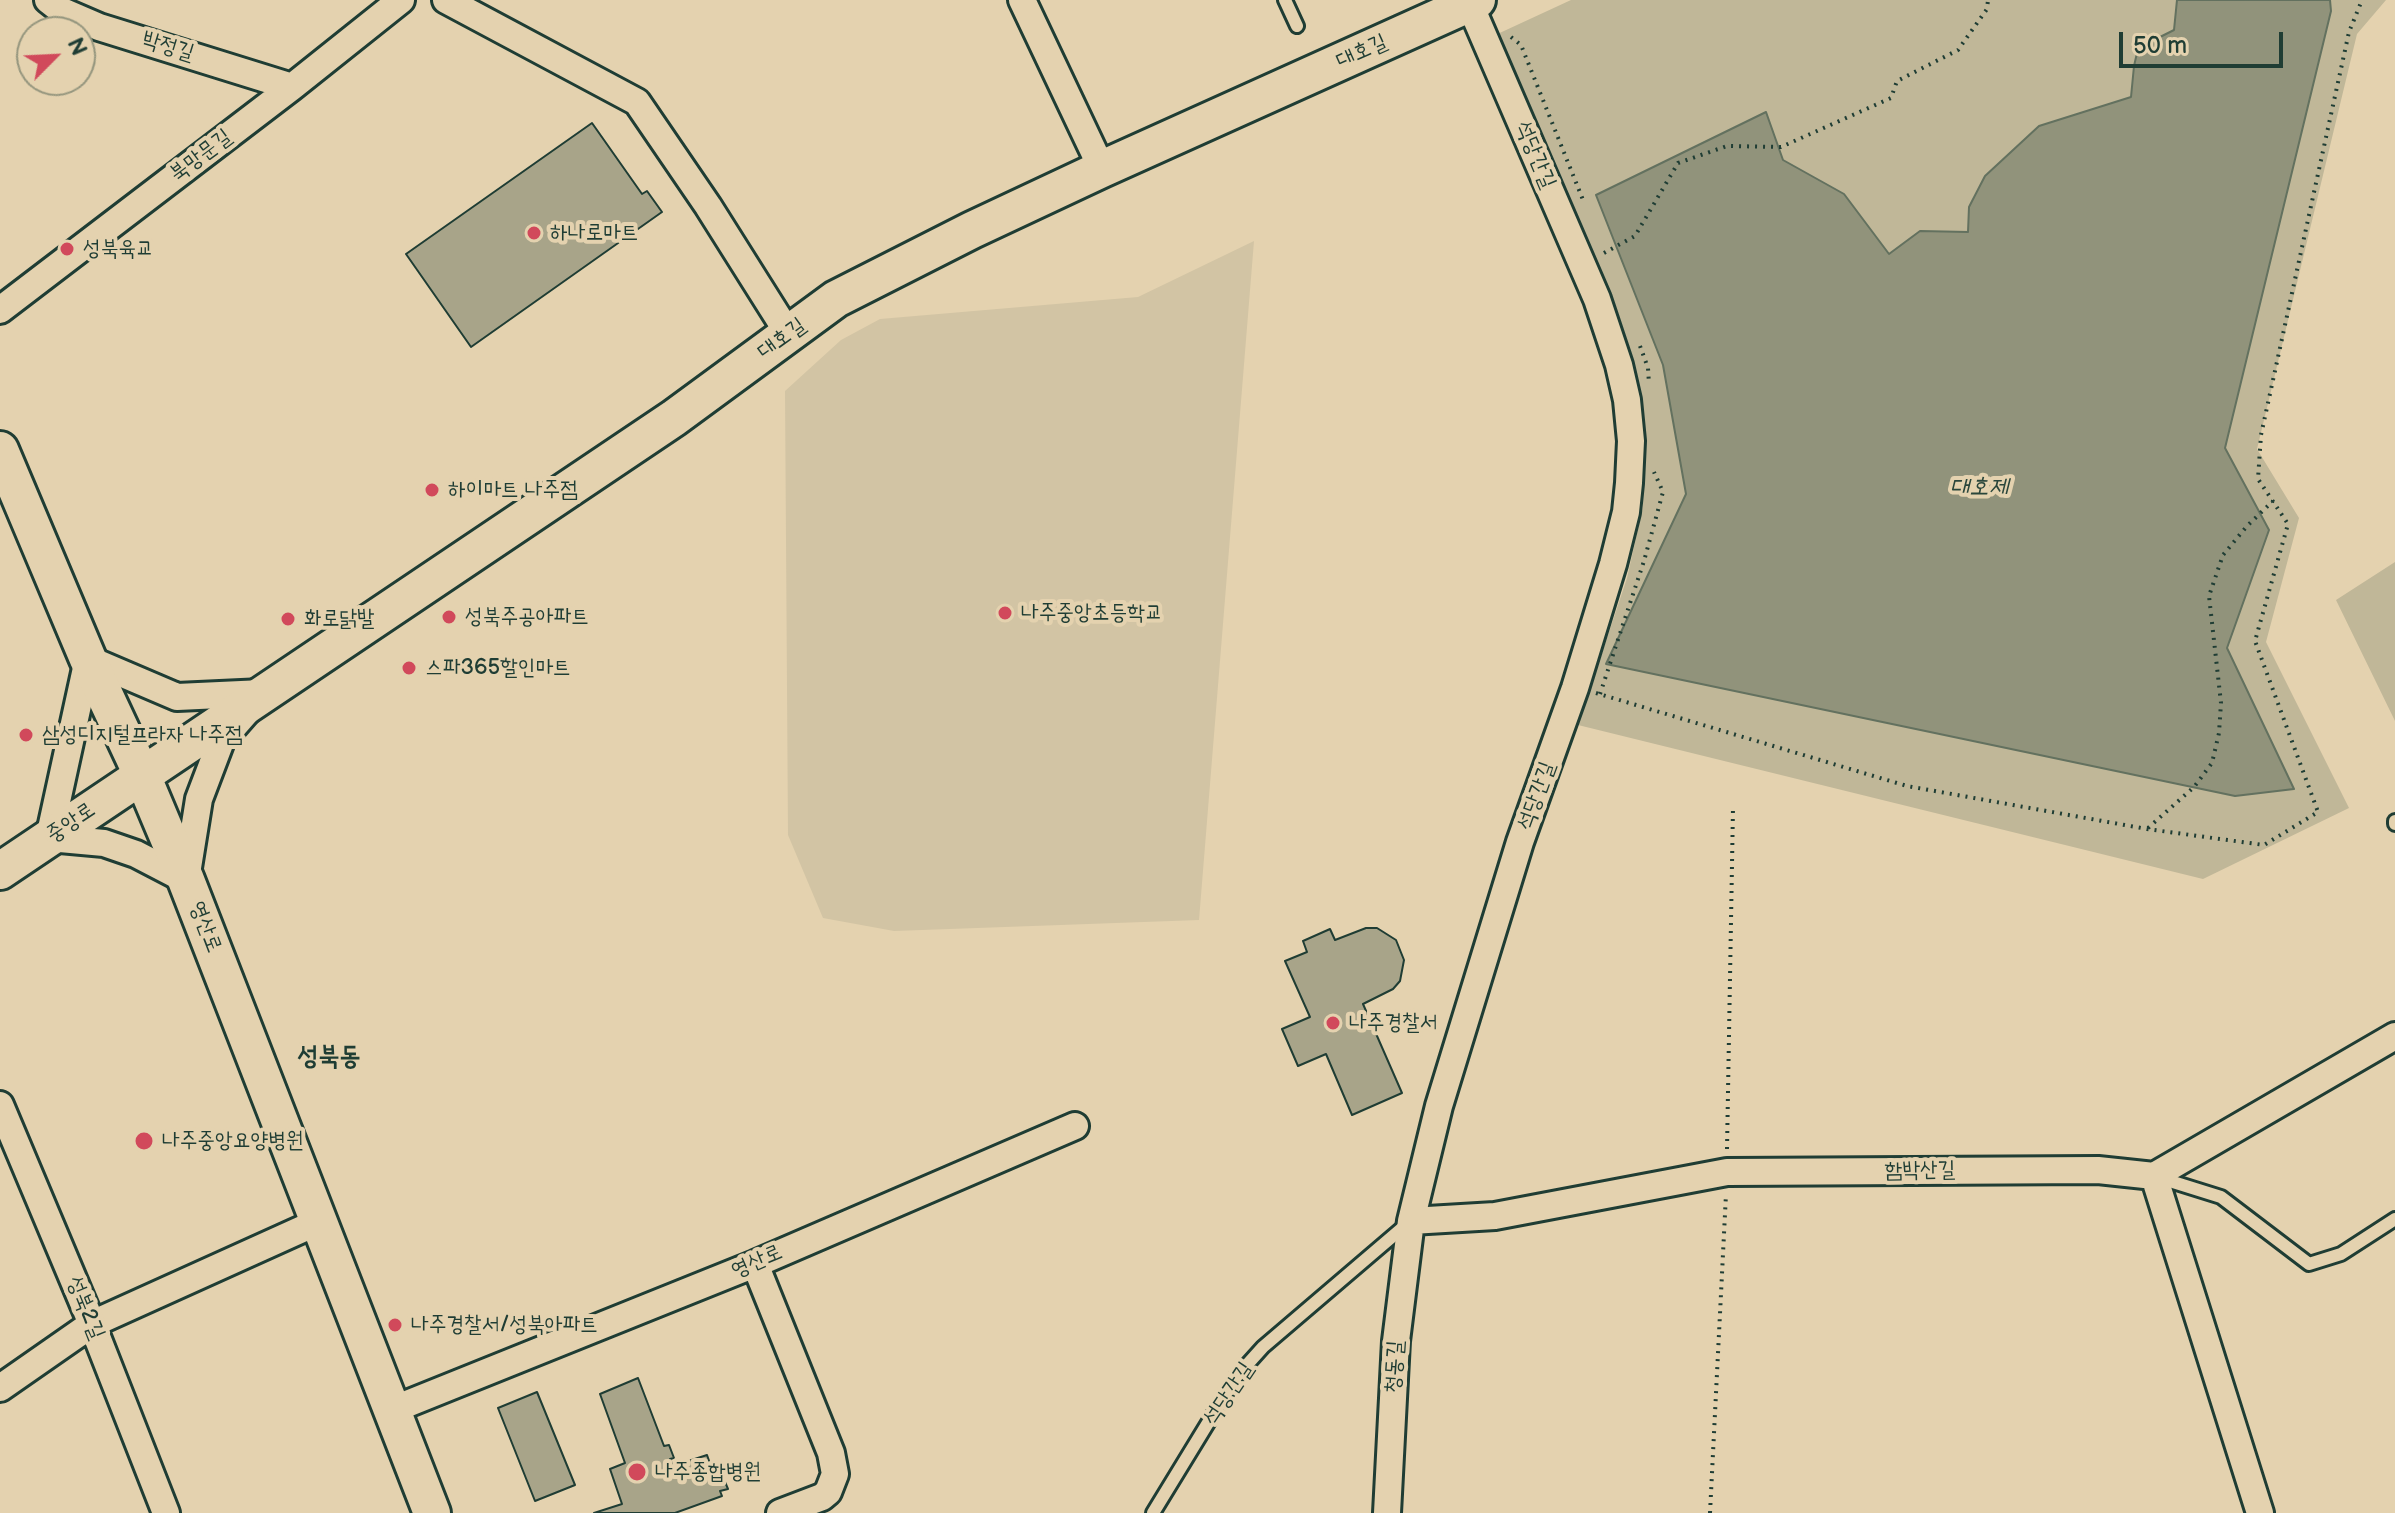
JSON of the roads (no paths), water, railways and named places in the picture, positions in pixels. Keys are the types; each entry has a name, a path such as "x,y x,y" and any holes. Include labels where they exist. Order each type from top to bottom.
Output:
{"street":[{"name":"박정길","path":"48,0 62,11 99,27 292,87"},
{"name":"북망문길","path":"0,310 401,0"},
{"path":"446,0 637,102 708,206 788,333"},
{"path":"1022,0 1102,169"},
{"name":"대호길","path":"142,775 674,418 836,299 1102,169 1472,1"},
{"name":"석당간길","path":"1411,1221 1439,1106 1507,886 1575,688 1613,564 1626,512 1631,441 1627,400 1619,365 1597,299 1472,1"},
{"name":"영산로","path":"0,450 186,880 432,1513"},
{"path":"88,659 177,697 263,693 221,741 199,799 186,880 136,854 104,843 49,838 88,659"},
{"name":"중앙로","path":"0,871 142,775"},
{"path":"2260,1513 2154,1176 2395,1036"},
{"name":"성북2길","path":"0,1105 92,1324 166,1513"},
{"name":"영산로","path":"392,1410 755,1264 1075,1126"},
{"name":"함박산길","path":"1411,1221 1495,1216 1727,1172 2098,1170 2154,1176"},
{"path":"0,1388 92,1324 320,1221"},
{"name":"청동길","path":"1387,1513 1396,1341 1411,1221"},
{"path":"755,1264 831,1453 835,1474 817,1503 780,1513"}],"lane":[{"path":"1285,0 1297,26"},
{"name":"함박산길","path":"2154,1176 2221,1197 2309,1264 2341,1254 2395,1219"},
{"name":"석당간길","path":"1153,1513 1236,1377 1263,1347 1411,1221"}],"water":[{"name":"대호제","path":"2177,0 2330,0 2331,11 2225,448 2269,530 2227,648 2294,789 2235,796 1606,664 1686,494 1663,365 1596,195 1766,112 1783,160 1844,194 1889,254 1920,231 1968,232 1969,207 1985,176 2039,126 2131,97 2140,40 2160,37 2174,30"}],"place":[{"name":"하나로마트","path":"534,233"},
{"name":"성북육교","path":"67,249"},
{"name":"하이마트 나주점","path":"432,490"},
{"name":"나주중앙초등학교","path":"1005,613"},
{"name":"성북주공아파트","path":"449,617"},
{"name":"화로닭발","path":"288,619"},
{"name":"스파365할인마트","path":"409,668"},
{"name":"삼성디지털프라자 나주점","path":"26,735"},
{"name":"나주경찰서","path":"1333,1023"},
{"name":"나주중앙요양병원","path":"144,1141"},
{"name":"나주경찰서/성북아파트","path":"395,1325"},
{"name":"나주종합병원","path":"637,1472"}],"district":[{"name":"성북동","path":"329,1057"}]}
